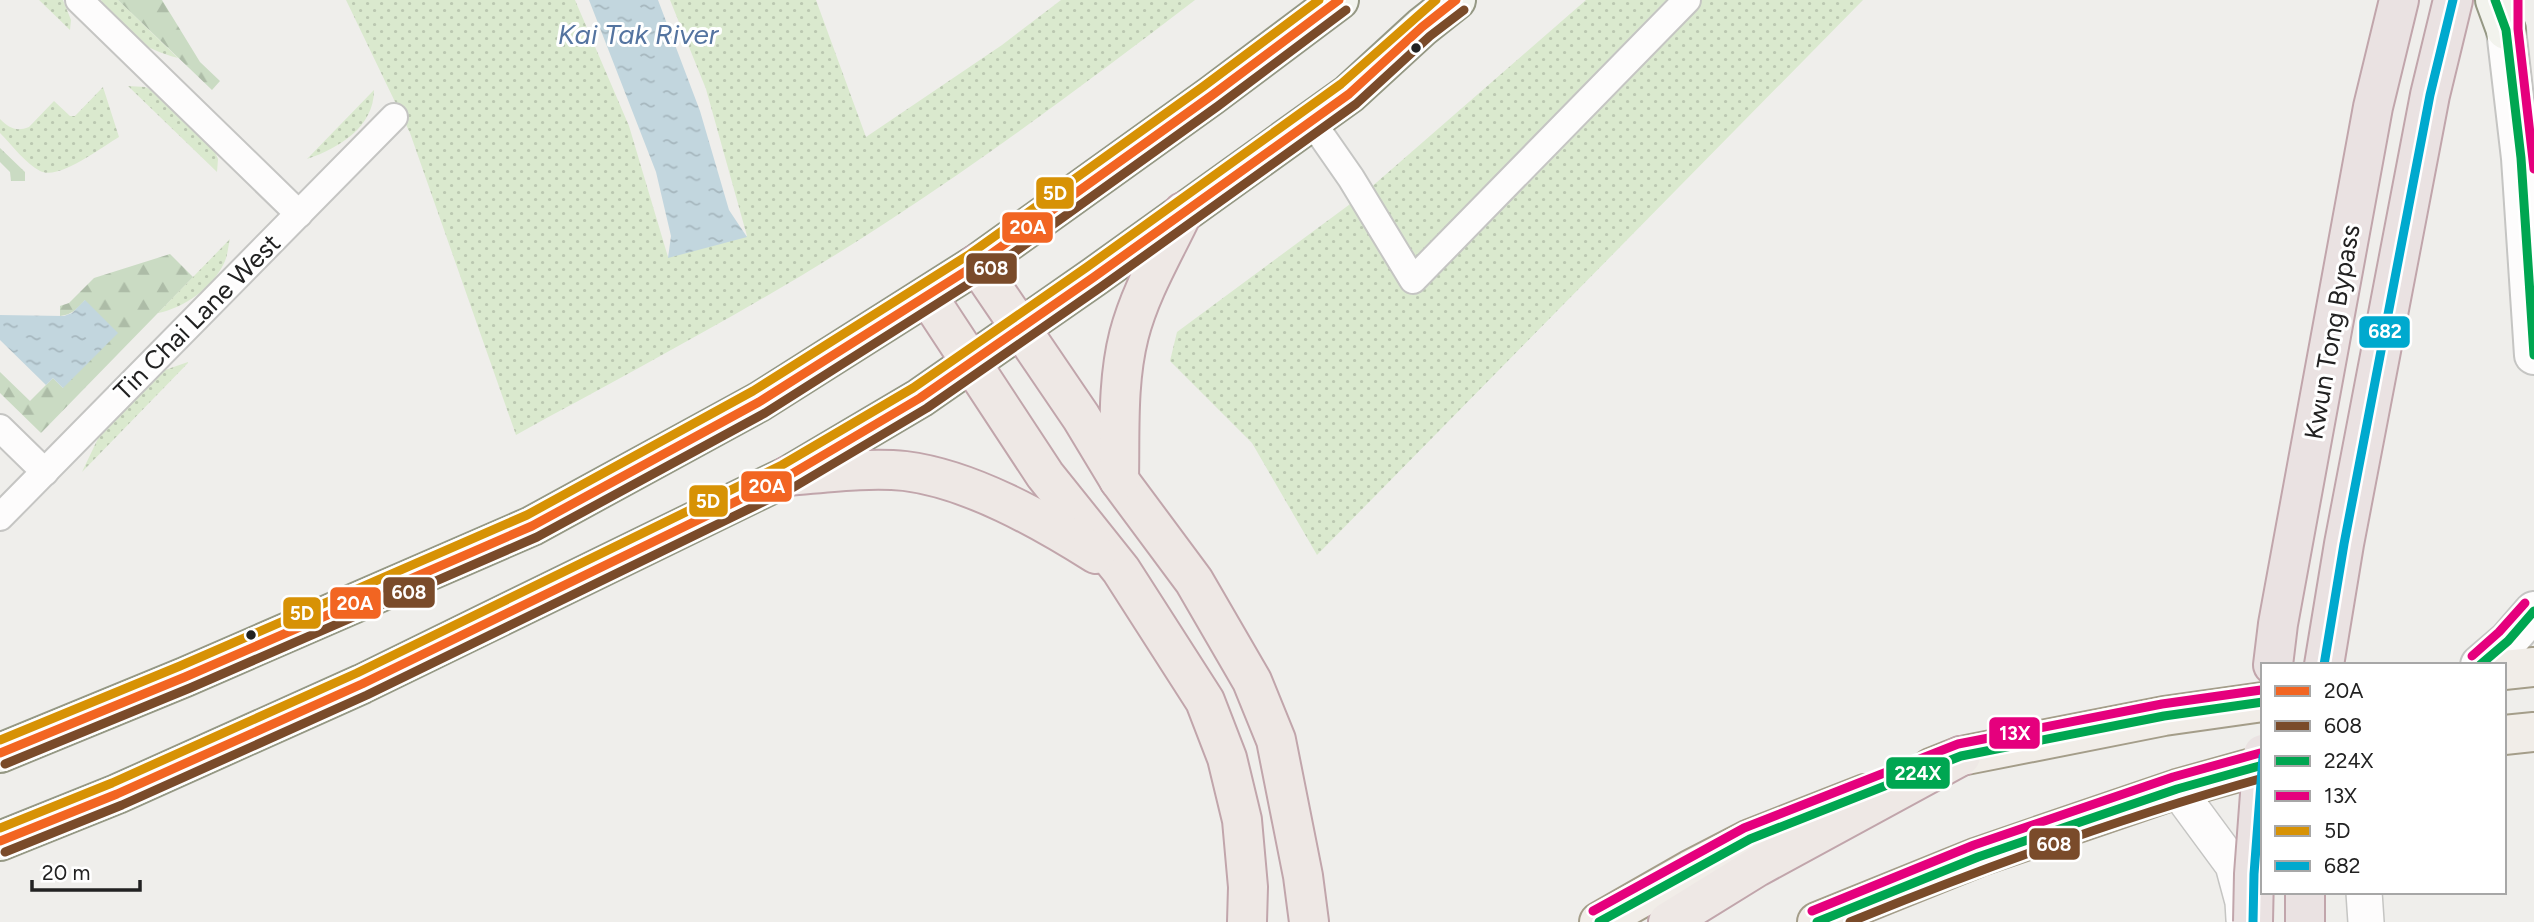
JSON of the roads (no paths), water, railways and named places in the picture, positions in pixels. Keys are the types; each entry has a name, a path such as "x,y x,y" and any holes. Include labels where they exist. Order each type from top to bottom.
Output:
{"highway":[{"name":"Kwun Tong Bypass","path":"2273,663 2278,624 2371,121 2399,0"},
{"name":"Kwun Tong Bypass","path":"2325,663 2365,435 2430,95 2453,0"},
{"path":"1119,480 1119,412 1129,336 1138,309 1183,212"},
{"path":"977,264 1081,417 1119,480 1194,581 1252,681 1276,740 1303,876 1309,922"},
{"path":"928,297 1045,475 1121,570 1205,701 1227,758 1241,820 1248,887 1247,922"},
{"path":"788,476 905,471 947,482 981,493 1062,533 1121,570"},
{"path":"1668,922 1757,867 1961,756"},
{"path":"2253,922 2253,874 2261,778"},
{"path":"2305,894 2305,922"}],"main road":[{"path":"0,753 198,672 532,526 759,402 977,264 1211,96 1339,0"},
{"path":"0,841 117,794 362,684 788,476 920,398 1312,122 1349,94 1422,27 1456,0"},
{"path":"2506,670 2534,667"},
{"path":"1600,922 1750,839 1961,756 2164,716 2261,702"},
{"path":"2506,735 2534,732"},
{"path":"1817,922 1978,857 2177,789 2261,766"}],"street":[{"path":"79,0 299,214"},
{"path":"1312,122 1351,178 1413,280 1687,0"},
{"path":"2502,10 2527,170 2534,355"},
{"name":"Tin Chai Lane West","path":"0,517 394,117"},
{"path":"0,428 45,472"},
{"path":"2482,663 2534,611"},
{"path":"2177,789 2233,865 2243,902 2245,922"},
{"path":"2364,894 2366,922"}],"water":[{"name":"Kai Tak River","path":"589,0 658,0 700,111 729,210 747,237 668,258 671,236 656,172"},
{"path":"85,300 118,333 63,388 53,378 46,385 0,340 0,315 64,316 72,313"}]}
